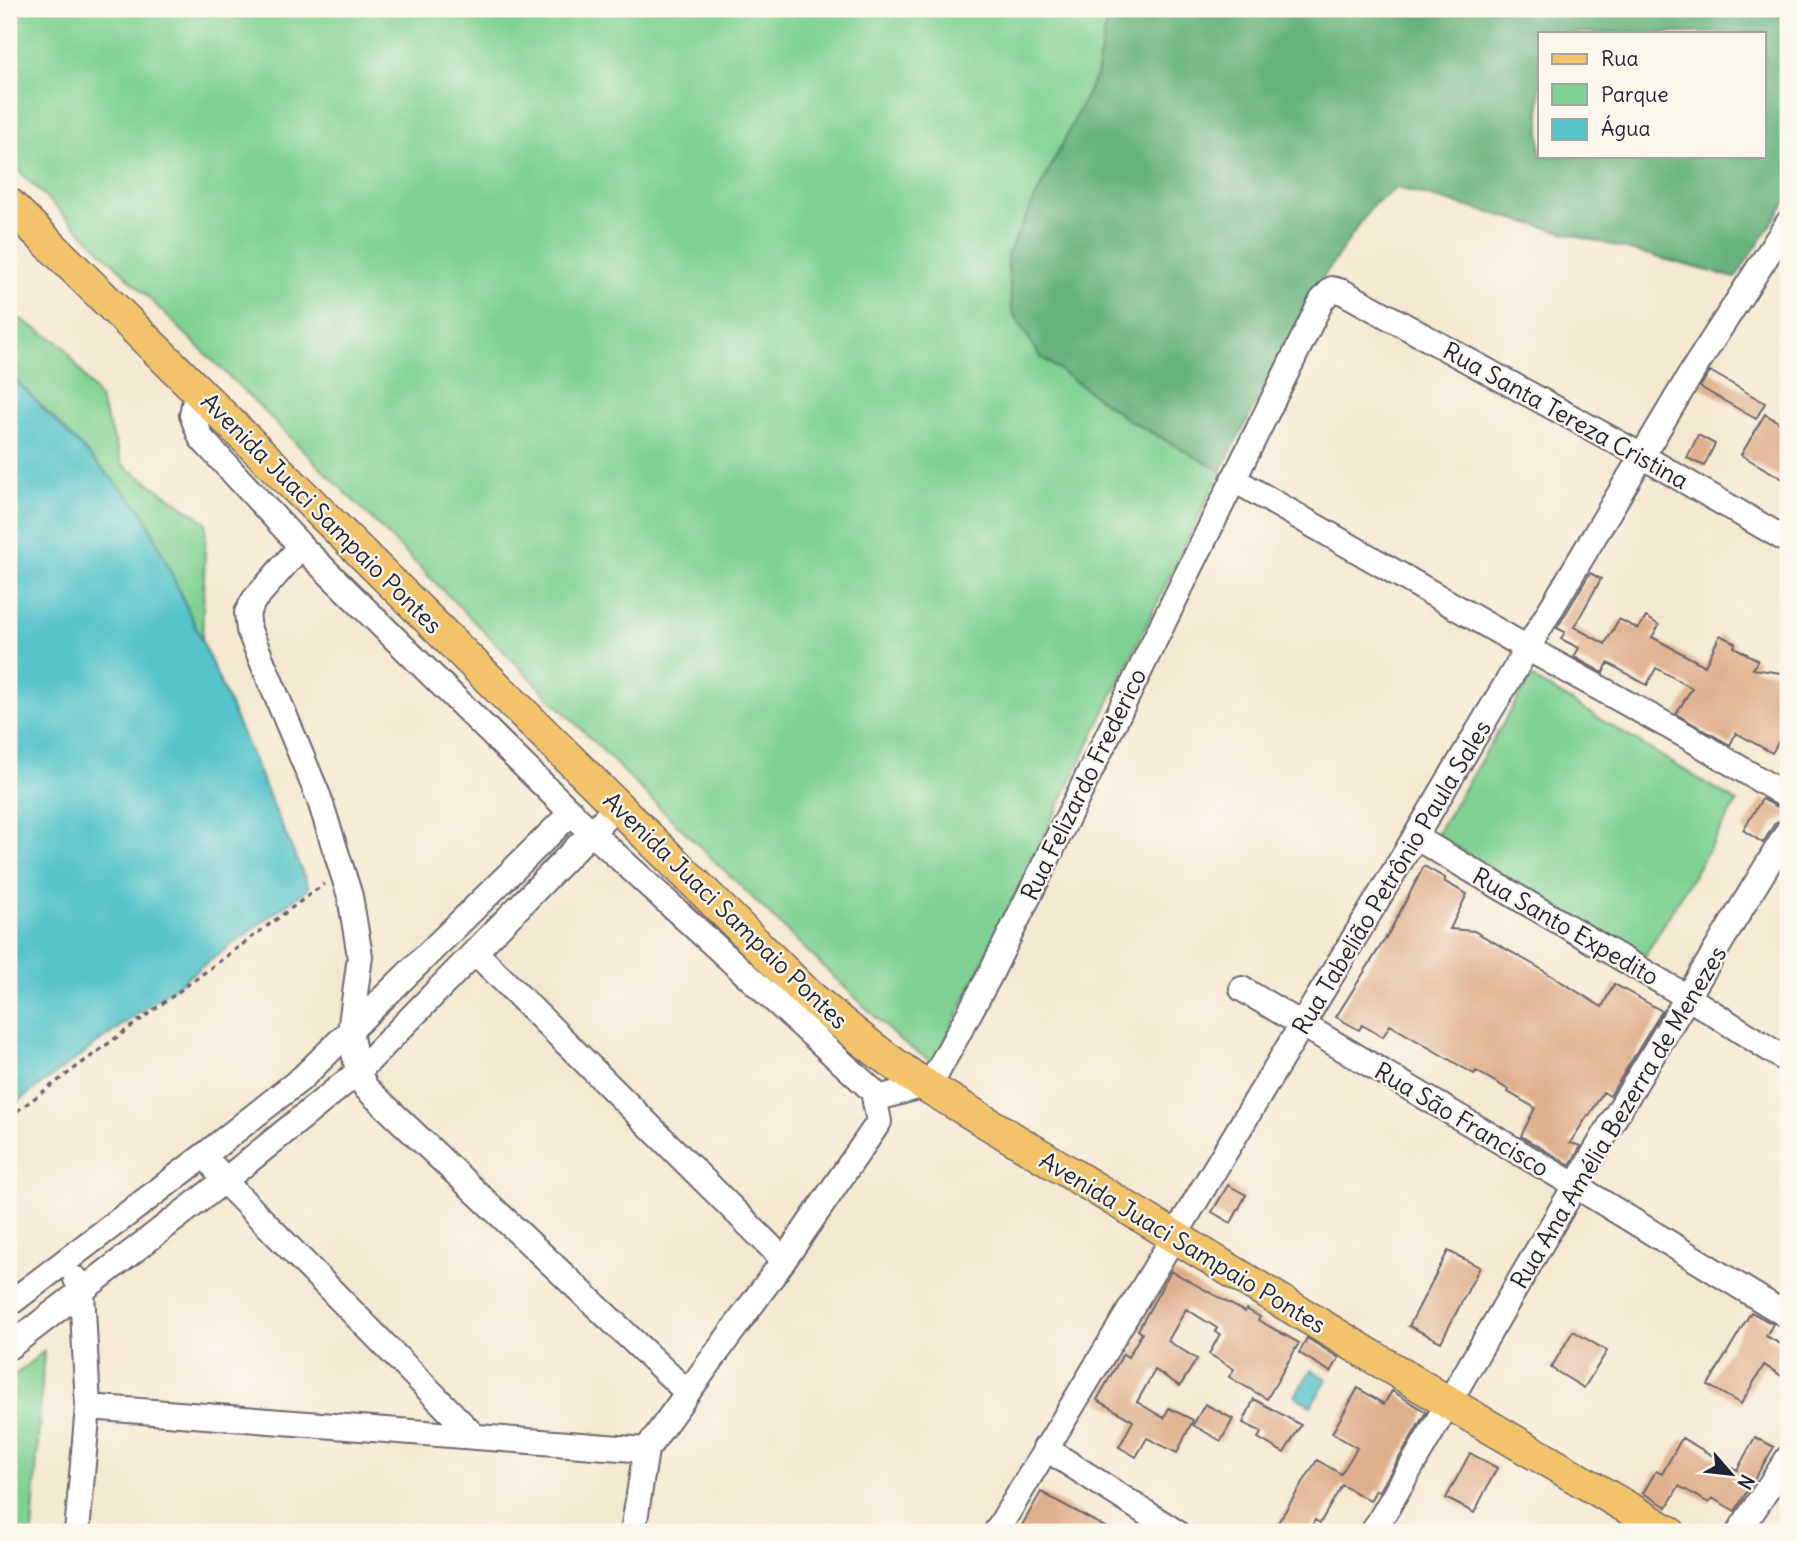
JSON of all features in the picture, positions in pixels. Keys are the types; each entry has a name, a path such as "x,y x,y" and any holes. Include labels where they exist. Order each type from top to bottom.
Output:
{"main road":[{"name":"Avenida Juaci Sampaio Pontes","path":"9,204 808,995 888,1061 1173,1237 1669,1532"}],"street":[{"name":"Rua Tabelião Petrônio Paula Sales","path":"996,1532 1695,368 1788,223"},
{"name":"Rua Felizardo Frederico","path":"927,1086 990,975 1322,300 1332,289 1343,292"},
{"name":"Rua Santa Tereza Cristina","path":"1343,292 1643,456 1788,541"},
{"path":"197,390 192,415 201,438 301,546 592,833 873,1091 879,1122 784,1260 646,1450 633,1532"},
{"path":"1233,479 1788,797"},
{"path":"301,546 254,600 247,613 249,630 318,798 350,896 360,956 350,1032 358,1072 366,1088 687,1392"},
{"path":"9,1347 224,1181 358,1072 618,805"},
{"path":"9,1304 302,1078 572,812"},
{"name":"Rua Ana Amélia Bezerra de Menezes","path":"1373,1532 1788,831"},
{"name":"Rua Santo Expedito","path":"1415,837 1689,998 1788,1061"},
{"path":"476,953 784,1260"},
{"name":"Rua São Francisco","path":"1242,989 1576,1186 1788,1316"},
{"path":"875,1099 927,1086"},
{"path":"206,1154 224,1181 475,1437"},
{"path":"65,1260 82,1290 88,1407 77,1532"},
{"path":"88,1407 646,1450"},
{"path":"1045,1448 1176,1532"},
{"path":"1739,1532 1788,1458"}],"path":[{"path":"9,1117 342,870"}],"green space":[{"path":"9,9 1118,9 1106,26 1096,76 1012,311 1039,355 1127,419 1221,471 934,1063 899,1040 657,805 255,402 9,161"},
{"path":"1118,9 1788,9 1788,199 1735,278 1397,188 1373,205 1315,289 1221,471 1127,419 1039,355 1012,311 1007,255 1096,76 1106,26"},
{"path":"9,312 63,345 100,400 123,465 206,522 202,641 143,511 9,373"},
{"path":"1531,677 1737,802 1643,959 1436,835"},
{"path":"44,1351 32,1532 9,1532 9,1380"}],"water":[{"path":"9,373 143,511 309,888 9,1108"},
{"path":"1311,1370 1327,1379 1311,1406 1295,1396"}],"building":[{"path":"1710,371 1765,403 1756,419 1700,387"},
{"path":"1765,414 1788,428 1788,482 1741,455"},
{"path":"1698,435 1715,444 1704,466 1687,458"},
{"path":"1590,573 1601,579 1574,627 1605,644 1619,619 1638,629 1646,617 1659,625 1652,637 1705,666 1720,635 1735,643 1734,647 1758,660 1753,669 1788,674 1788,705 1780,720 1788,725 1772,753 1736,733 1730,745 1676,714 1692,688 1656,668 1647,685 1608,663 1603,673 1574,657 1579,648 1561,639 1565,632 1557,628"},
{"path":"1762,799 1788,812 1787,816 1775,823 1763,843 1743,830"},
{"path":"1424,866 1467,894 1450,929 1474,931 1602,1007 1614,984 1662,1011 1610,1096 1603,1092 1570,1143 1581,1146 1570,1165 1521,1136 1535,1108 1508,1092 1509,1090 1476,1071 1474,1074 1390,1025 1383,1037 1362,1025 1359,1030 1336,1017 1390,931"},
{"path":"1228,1185 1246,1195 1231,1223 1212,1212"},
{"path":"1448,1251 1480,1267 1441,1342 1409,1326"},
{"path":"1171,1271 1245,1312 1246,1309 1260,1317 1258,1320 1299,1343 1267,1399 1229,1377 1234,1369 1209,1354 1220,1334 1215,1332 1217,1328 1186,1309 1168,1341 1197,1359 1180,1386 1155,1370 1137,1402 1164,1418 1169,1408 1193,1420 1177,1453 1147,1438 1136,1457 1119,1447 1133,1421 1097,1400 1123,1354 1128,1357 1142,1333 1138,1330"},
{"path":"1751,1312 1773,1324 1766,1336 1788,1348 1788,1380 1764,1365 1741,1404 1708,1385"},
{"path":"1573,1331 1607,1351 1584,1388 1551,1368"},
{"path":"1307,1338 1339,1358 1331,1372 1299,1353"},
{"path":"1358,1388 1384,1404 1392,1391 1426,1412 1379,1492 1376,1490 1370,1501 1342,1485 1320,1523 1315,1520 1308,1532 1272,1532 1317,1460 1341,1474 1357,1448 1332,1433"},
{"path":"1254,1399 1301,1425 1284,1453 1258,1438 1262,1432 1243,1423"},
{"path":"1205,1404 1233,1419 1221,1441 1193,1425"},
{"path":"1755,1437 1774,1447 1735,1511 1712,1498 1709,1503 1679,1486 1667,1507 1643,1493 1656,1471 1662,1474 1682,1438 1737,1470"},
{"path":"1470,1453 1497,1468 1474,1513 1446,1498"},
{"path":"1041,1492 1114,1532 1018,1532"}]}
